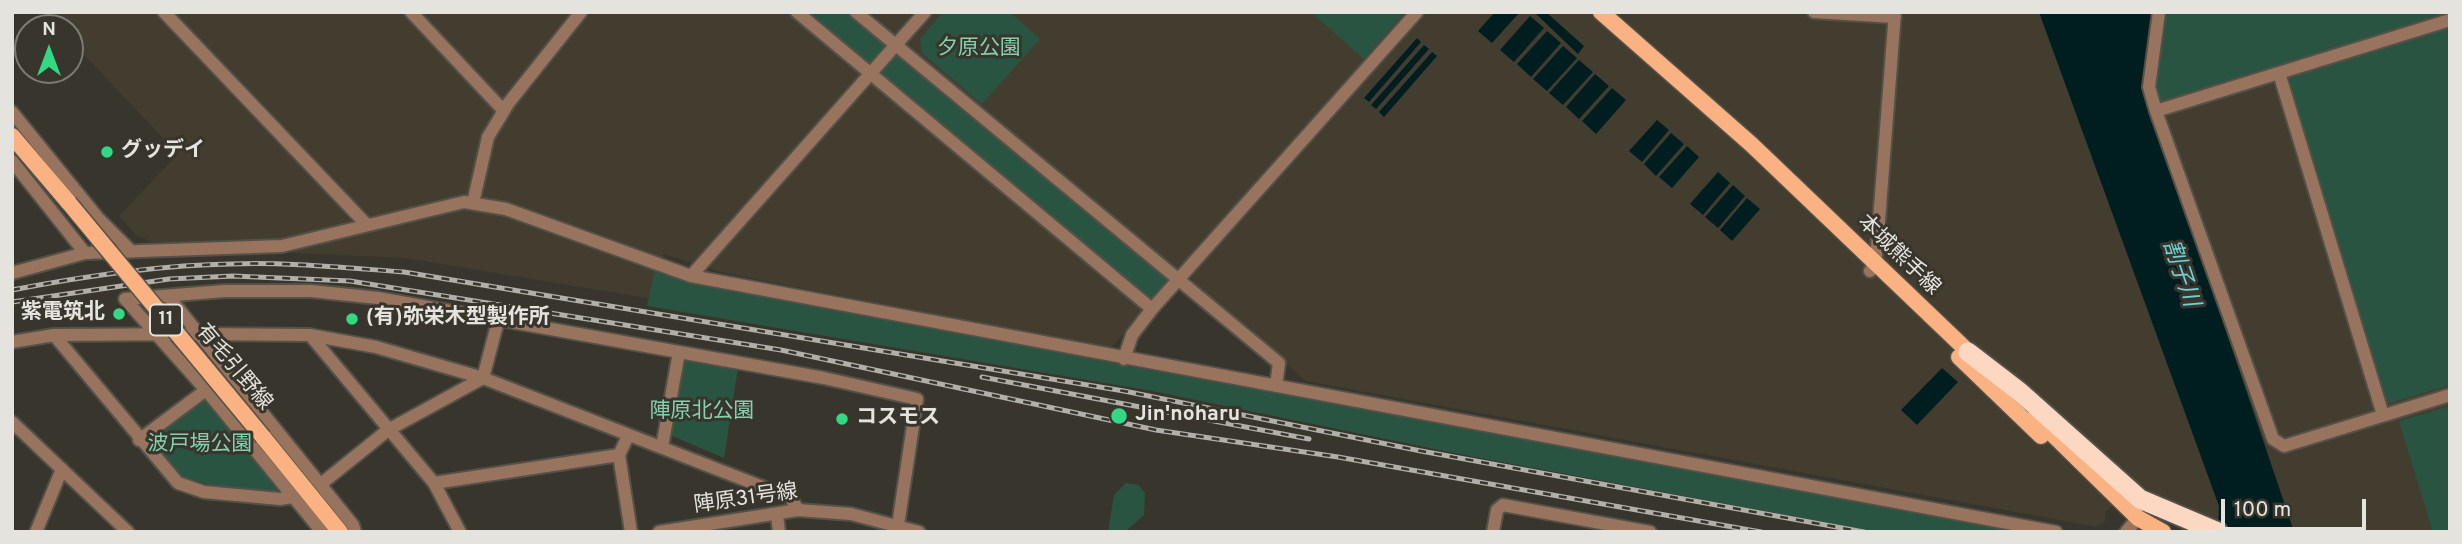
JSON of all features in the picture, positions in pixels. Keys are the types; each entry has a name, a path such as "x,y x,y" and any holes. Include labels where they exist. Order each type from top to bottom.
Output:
{"highway":[{"path":"1968,352 2077,442 2140,499 2218,532"}],"main road":[{"name":"本城熊手線","path":"1589,12 1968,352 2134,527"},
{"name":"本城熊手線","path":"1601,12 1752,145 2134,527 2163,532"},
{"name":"有毛引野線","path":"12,136 340,532"}],"street":[{"path":"164,12 366,224"},
{"path":"411,12 503,110"},
{"path":"473,203 488,137 503,110 581,12"},
{"path":"503,110 590,12"},
{"path":"797,12 1152,309"},
{"path":"856,12 1279,363 1276,386"},
{"path":"691,276 925,12"},
{"path":"1124,359 1132,334 1152,309 1417,12"},
{"path":"1814,12 1895,15 1873,267"},
{"path":"2159,12 2149,87 2273,439 2284,446 2450,395"},
{"path":"2156,111 2450,20"},
{"path":"2279,73 2383,415"},
{"path":"12,112 98,218 129,248"},
{"path":"12,161 85,253"},
{"path":"12,273 85,253 129,248 282,246 443,205 473,203 506,209 691,276 2056,532"},
{"path":"322,532 206,390 125,299 225,291 311,291 378,298 824,378 917,399 897,528"},
{"path":"169,297 321,484 353,525 355,532"},
{"path":"321,484 388,430 483,377 498,321"},
{"path":"54,335 139,440 178,483 204,492 280,499 292,497"},
{"path":"12,342 54,335 310,335 376,346 483,377 791,498 798,510"},
{"path":"310,335 434,483 460,532"},
{"path":"662,447 679,352"},
{"path":"139,440 206,390"},
{"path":"12,422 128,532"},
{"path":"628,436 619,455 631,532"},
{"path":"434,483 619,455"},
{"path":"36,532 62,469"},
{"path":"1493,532 1497,510 1503,505 1599,527 1650,532"},
{"name":"陣原31号線","path":"659,532 798,510 851,514 919,532"},
{"path":"777,515 779,532"}],"shaded area":[{"path":"44,12 2039,12 2219,506 2218,528 2180,511 2146,488 2111,506 2105,513 2105,521 2097,527 1306,381 1194,282 1183,267 1110,349 721,272 664,254 653,299 405,258 294,253 282,241 152,242 136,235 119,216 178,154 84,55 84,14"},
{"path":"2152,12 2450,12 2450,532 2294,531 2143,86"}],"green space":[{"path":"805,12 849,12 1165,276 1167,283 1149,300"},
{"name":"夕原公園","path":"943,12 1010,12 1040,39 982,104 922,53 920,39"},
{"path":"1311,12 1405,12 1364,59"},
{"path":"2165,12 2450,12 2159,105 2154,85"},
{"path":"2450,27 2450,385 2387,404 2287,77"},
{"path":"655,269 688,280 1150,370 2032,532 1877,532 1464,455 1147,390 647,306"},
{"name":"陣原北公園","path":"684,358 738,368 724,458 670,435"},
{"name":"波戸場公園","path":"201,398 206,398 279,487 276,493 219,487 182,477 151,446 151,438"},
{"path":"2450,406 2450,532 2433,532 2399,421"},
{"path":"1126,483 1138,485 1145,493 1144,515 1125,532 1108,532 1114,495"}],"water":[{"path":"1495,12 1520,12 1492,43 1478,31"},
{"path":"1534,12 1546,12 1584,46 1578,54"},
{"name":"割子川","path":"2039,12 2152,12 2143,86 2294,532 2218,532 2219,506"},
{"path":"1530,16 1544,28 1514,62 1500,50"},
{"path":"1547,31 1561,43 1531,77 1517,64"},
{"path":"1417,38 1421,42 1369,102 1364,98"},
{"path":"1424,45 1429,49 1376,109 1371,105"},
{"path":"1563,46 1577,58 1547,91 1533,79"},
{"path":"1432,52 1437,56 1384,117 1379,112"},
{"path":"1579,60 1593,72 1563,105 1549,93"},
{"path":"1595,74 1609,86 1579,119 1566,107"},
{"path":"1612,88 1626,100 1596,134 1582,121"},
{"path":"1657,120 1669,130 1642,162 1629,151"},
{"path":"1671,133 1684,144 1656,176 1644,164"},
{"path":"1687,146 1699,157 1672,188 1659,177"},
{"path":"1718,172 1730,183 1703,215 1690,204"},
{"path":"1733,185 1745,196 1718,228 1705,217"},
{"path":"1747,198 1760,209 1732,241 1720,230"},
{"path":"1942,368 1958,382 1917,425 1901,410"}],"railway":[{"path":"12,290 122,272 204,265 296,265 404,272 1124,391 1421,451 1864,532"},
{"path":"12,302 169,279 233,276 350,281 781,350 1156,430 1338,457 1761,532"},
{"path":"982,377 1309,439"}],"place":[{"name":"グッデイ","path":"107,152"},
{"name":"紫電筑北","path":"119,314"},
{"name":"(有)弥栄木型製作所","path":"352,319"},
{"name":"Jin'noharu","path":"1119,416"},
{"name":"コスモス","path":"842,419"}]}
